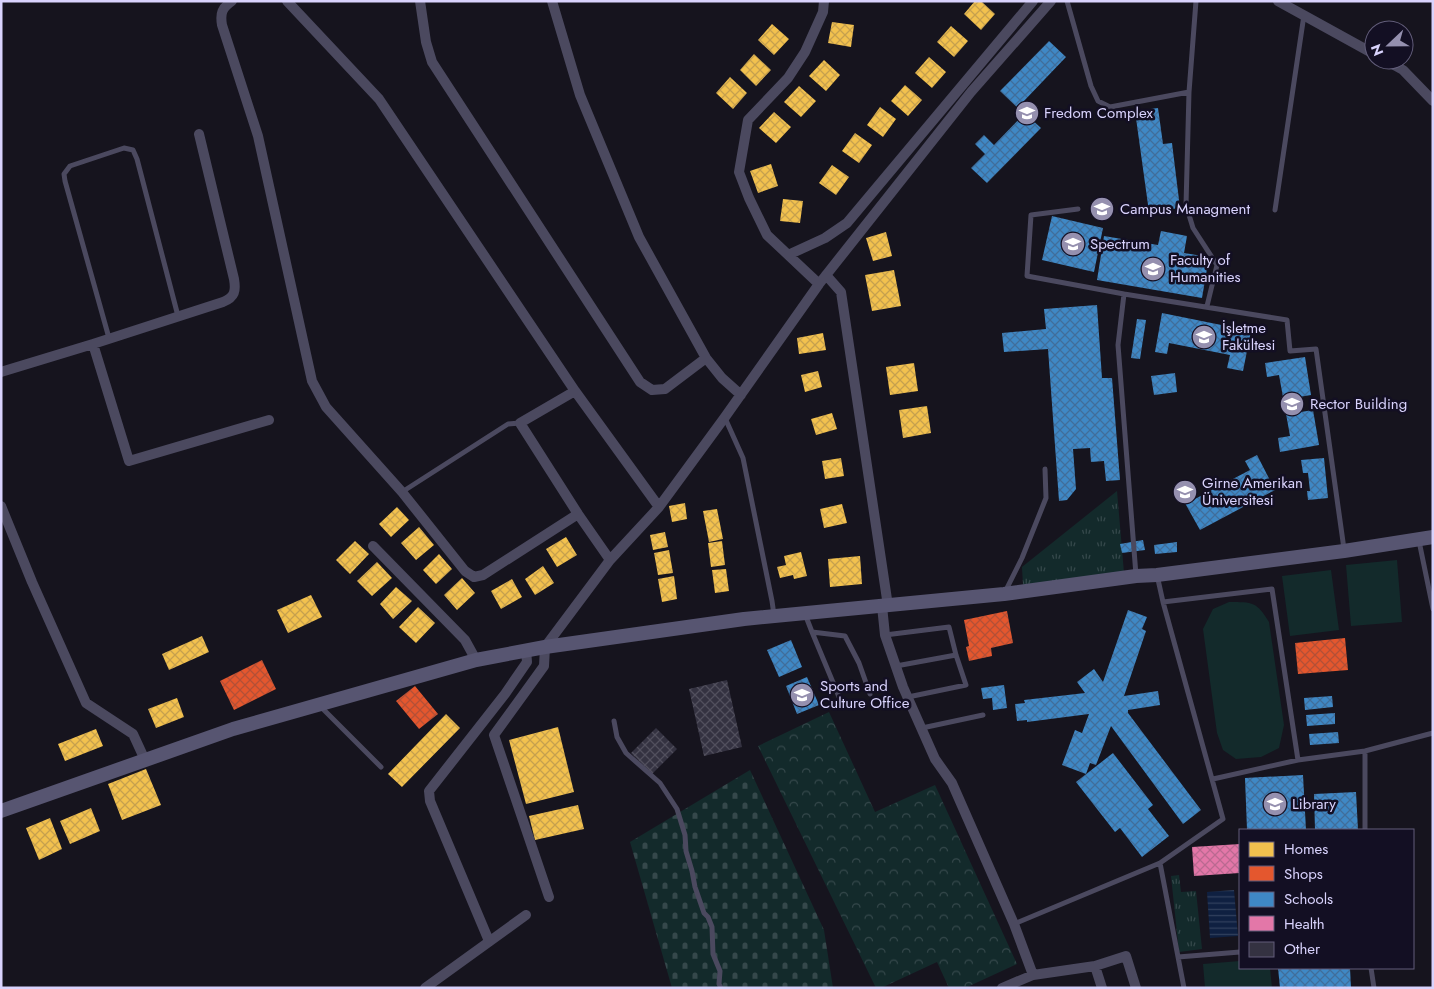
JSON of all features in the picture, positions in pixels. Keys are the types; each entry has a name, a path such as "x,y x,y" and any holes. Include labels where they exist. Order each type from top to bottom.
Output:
{"street":[{"path":"232,1 223,8 221,16 222,25 258,136 312,380 326,407 402,492 465,571 474,577 483,575 578,514"},
{"path":"287,1 379,99 575,392 659,507"},
{"path":"420,1 426,42 432,62 640,382 652,390 665,389 706,358"},
{"path":"552,1 580,95 639,238 706,358 722,378 741,395"},
{"path":"819,284 767,235 739,172 748,120 788,78 806,52 823,12 824,1"},
{"path":"788,255 825,238 848,223 1033,1"},
{"path":"549,897 494,735 544,666 544,647 610,560 659,507 819,284 971,92 1051,1"},
{"path":"1278,1 1364,48"},
{"path":"1403,70 1433,101"},
{"path":"1,372 110,339 229,299 234,294 236,289 199,134"},
{"path":"826,275 841,292 885,606 885,635 934,759 952,783 1014,924 1033,974"},
{"path":"93,344 129,462 269,420"},
{"path":"575,392 520,423 610,560"},
{"path":"1,506 32,582 86,703 133,734 145,760"},
{"path":"1,811 233,729 476,660 526,650 774,616 1004,594 1344,551 1418,538 1433,539"},
{"path":"373,546 465,640 476,660"},
{"path":"489,941 430,801 429,791 505,694 526,662 526,650"},
{"path":"425,988 526,915"},
{"path":"1002,988 1033,974 1095,966 1126,956 1136,988"},
{"path":"1095,966 1102,988"}],"lane":[{"path":"1067,1 1091,86 1098,101 1110,107 1188,92"},
{"path":"1196,1 1188,92 1186,205 1193,228 1216,265 1207,306"},
{"path":"1275,210 1304,15"},
{"path":"110,339 65,181 64,174 70,166 124,148 133,150 178,316"},
{"path":"1078,209 1031,215 1027,276 1286,320 1290,351 1316,349 1344,551"},
{"path":"1124,294 1118,346 1136,576"},
{"path":"725,417 743,458 774,616"},
{"path":"402,492 508,424 520,423"},
{"path":"1004,594 1022,558 1046,498 1045,469"},
{"path":"1418,538 1433,609"},
{"path":"1014,924 1160,863 1223,819 1157,575"},
{"path":"1163,602 1272,589 1298,760"},
{"path":"804,613 842,704"},
{"path":"885,635 949,627 966,685 908,697"},
{"path":"812,632 845,636 859,663 870,694"},
{"path":"896,666 956,655"},
{"path":"319,705 381,767"},
{"path":"922,728 983,715"},
{"path":"614,721 617,737 626,753 660,783 677,809 685,835 686,851 692,871 694,887 704,913 712,927 713,954 720,972 721,988"},
{"path":"1213,780 1298,760 1365,751 1433,733"},
{"path":"1365,751 1365,829"},
{"path":"1160,863 1184,988"},
{"path":"1178,957 1239,952"},
{"path":"1372,969 1374,988"}],"green space":[{"path":"1117,491 1124,573 1023,585 1022,567"},
{"path":"1397,560 1402,622 1351,626 1346,565"},
{"path":"1331,570 1339,630 1290,636 1282,576"},
{"path":"1229,602 1254,604 1261,610 1269,622 1284,725 1279,748 1261,757 1236,759 1223,750 1217,733 1203,629 1213,609"},
{"path":"829,712 875,812 935,785 1017,964 965,988 949,988 937,962 881,988 876,988 758,746"},
{"path":"750,770 824,930 833,988 672,988 630,842"},
{"path":"1179,875 1181,892 1196,891 1202,949 1179,952 1171,876"},
{"path":"1239,961 1239,969 1270,969 1272,988 1205,988 1203,964"}],"water":[{"path":"1234,890 1238,936 1210,938 1207,892"}],"building: Homes":[{"path":"975,1 981,1 995,14 981,30 964,14"},
{"path":"832,22 854,25 851,47 828,43"},
{"path":"772,24 789,39 774,55 758,40"},
{"path":"951,26 968,41 954,57 937,42"},
{"path":"754,54 771,70 756,86 740,70"},
{"path":"929,57 946,72 932,88 915,73"},
{"path":"824,60 840,75 826,91 809,76"},
{"path":"730,77 747,93 733,109 716,93"},
{"path":"905,85 922,100 908,116 891,101"},
{"path":"799,86 816,101 801,117 784,102"},
{"path":"880,107 896,119 883,137 867,125"},
{"path":"774,112 791,127 776,143 759,128"},
{"path":"855,133 872,145 859,163 842,151"},
{"path":"771,164 778,186 758,193 750,171"},
{"path":"832,165 849,177 836,195 819,183"},
{"path":"783,199 803,201 800,223 780,221"},
{"path":"886,232 892,256 873,261 866,238"},
{"path":"894,270 901,306 872,311 865,275"},
{"path":"823,333 826,350 799,354 797,338"},
{"path":"914,363 918,391 890,395 886,367"},
{"path":"818,371 822,387 805,392 801,375"},
{"path":"927,406 931,433 903,438 899,410"},
{"path":"832,413 837,429 816,435 811,419"},
{"path":"841,458 844,476 825,479 822,461"},
{"path":"685,503 687,519 672,522 669,506"},
{"path":"842,504 847,523 824,528 820,509"},
{"path":"397,507 409,520 391,537 379,524"},
{"path":"717,509 723,539 709,542 703,511"},
{"path":"419,527 434,545 416,560 401,543"},
{"path":"665,532 668,547 653,550 650,535"},
{"path":"566,537 577,555 557,567 546,549"},
{"path":"355,541 369,554 350,574 336,560"},
{"path":"722,541 725,565 711,567 708,543"},
{"path":"669,550 673,573 658,575 654,553"},
{"path":"801,552 807,576 794,579 793,575 780,578 777,567 786,565 784,556"},
{"path":"439,554 452,569 436,584 423,570"},
{"path":"860,556 862,584 830,587 828,559"},
{"path":"377,562 392,578 372,596 357,581"},
{"path":"543,566 554,583 535,595 525,579"},
{"path":"726,569 729,591 715,593 712,570"},
{"path":"674,576 677,599 662,602 658,579"},
{"path":"462,578 475,593 457,610 444,595"},
{"path":"512,579 522,597 501,609 491,591"},
{"path":"396,587 412,601 393,619 380,604"},
{"path":"311,595 322,617 288,633 277,610"},
{"path":"418,607 435,623 416,643 399,627"},
{"path":"202,636 209,652 169,670 162,654"},
{"path":"177,698 184,717 156,728 148,709"},
{"path":"446,714 460,728 402,787 388,774"},
{"path":"558,727 574,792 526,804 509,740"},
{"path":"96,729 103,746 65,761 58,744"},
{"path":"146,769 161,805 122,820 108,784"},
{"path":"578,805 584,829 535,840 529,816"},
{"path":"91,808 100,831 70,844 60,821"},
{"path":"50,818 62,849 39,860 26,828"}],"building: Shops":[{"path":"1007,611 1013,643 991,648 992,656 969,661 966,647 969,646 964,620"},
{"path":"1345,638 1348,670 1298,674 1295,643"},
{"path":"262,660 276,689 234,710 220,681"},
{"path":"415,686 438,714 419,729 396,701"}],"building: Schools":[{"name":"Fredom Complex","path":"1049,41 1066,57 1023,102 1033,112 1028,116 1041,128 987,183 971,168 985,154 975,144 984,135 994,145 1024,114 1000,91"},
{"path":"1158,108 1163,144 1172,143 1180,208 1149,212 1135,111"},
{"name":"Spectrum","path":"1052,216 1103,228 1094,272 1042,260"},
{"name":"Faculty of Humanities","path":"1161,231 1187,236 1184,253 1209,257 1202,298 1097,280 1104,236 1158,245"},
{"path":"1097,305 1102,378 1112,378 1120,480 1106,481 1104,461 1091,462 1090,448 1073,449 1076,489 1067,500 1059,501 1048,349 1004,352 1002,333 1046,329 1044,309"},
{"name":"İşletme Fakültesi","path":"1162,313 1251,331 1243,371 1227,368 1230,355 1169,343 1167,354 1155,352"},
{"path":"1137,319 1146,320 1140,359 1131,358"},
{"name":"Rector Building","path":"1305,357 1311,395 1299,397 1301,412 1313,410 1319,445 1280,452 1278,438 1290,436 1279,375 1267,377 1265,363"},
{"path":"1175,373 1177,392 1154,395 1151,376"},
{"path":"1257,455 1275,490 1200,530 1181,496 1189,492 1193,500 1250,470 1245,461"},
{"path":"1324,458 1328,498 1308,500 1307,491 1310,491 1308,473 1303,473 1301,460"},
{"path":"1143,540 1145,550 1122,553 1120,544"},
{"path":"1177,542 1177,552 1155,554 1154,545"},
{"path":"1128,610 1147,617 1142,629 1146,631 1124,696 1158,691 1160,705 1128,710 1128,713 1201,810 1183,824 1111,726 1096,765 1090,763 1086,774 1062,765 1075,730 1082,733 1089,714 1027,722 1027,720 1017,721 1015,704 1025,703 1024,700 1085,693 1077,682 1094,669 1103,682"},
{"path":"791,640 802,667 779,677 767,650"},
{"name":"Sports and Culture Office","path":"807,677 819,705 797,714 786,686"},
{"path":"1004,685 1007,708 993,710 992,698 983,699 981,688"},
{"path":"1332,696 1333,707 1305,710 1304,698"},
{"path":"1335,713 1335,724 1307,726 1306,715"},
{"path":"1338,732 1339,743 1310,745 1309,734"},
{"path":"1113,753 1153,805 1148,809 1169,836 1142,857 1120,828 1115,832 1076,782"},
{"name":"Library","path":"1303,775 1306,829 1247,829 1245,778"},
{"path":"1356,792 1358,829 1315,829 1314,794"},
{"path":"1278,969 1350,969 1351,988 1280,988"}],"building: Health":[{"path":"1239,844 1239,873 1194,876 1192,847"}],"building: Other":[{"path":"727,680 742,747 704,756 689,689"},
{"path":"656,728 677,749 652,774 631,753"}],"place":[{"name":"Fredom Complex","path":"1027,113"},
{"name":"Campus Managment","path":"1102,209"},
{"name":"Spectrum","path":"1073,244"},
{"name":"Faculty of Humanities","path":"1153,269"},
{"name":"İşletme Fakültesi","path":"1204,337"},
{"name":"Rector Building","path":"1292,404"},
{"name":"Girne Amerikan Üniversitesi","path":"1185,492"},
{"name":"Sports and Culture Office","path":"802,695"},
{"name":"Library","path":"1275,804"}]}
